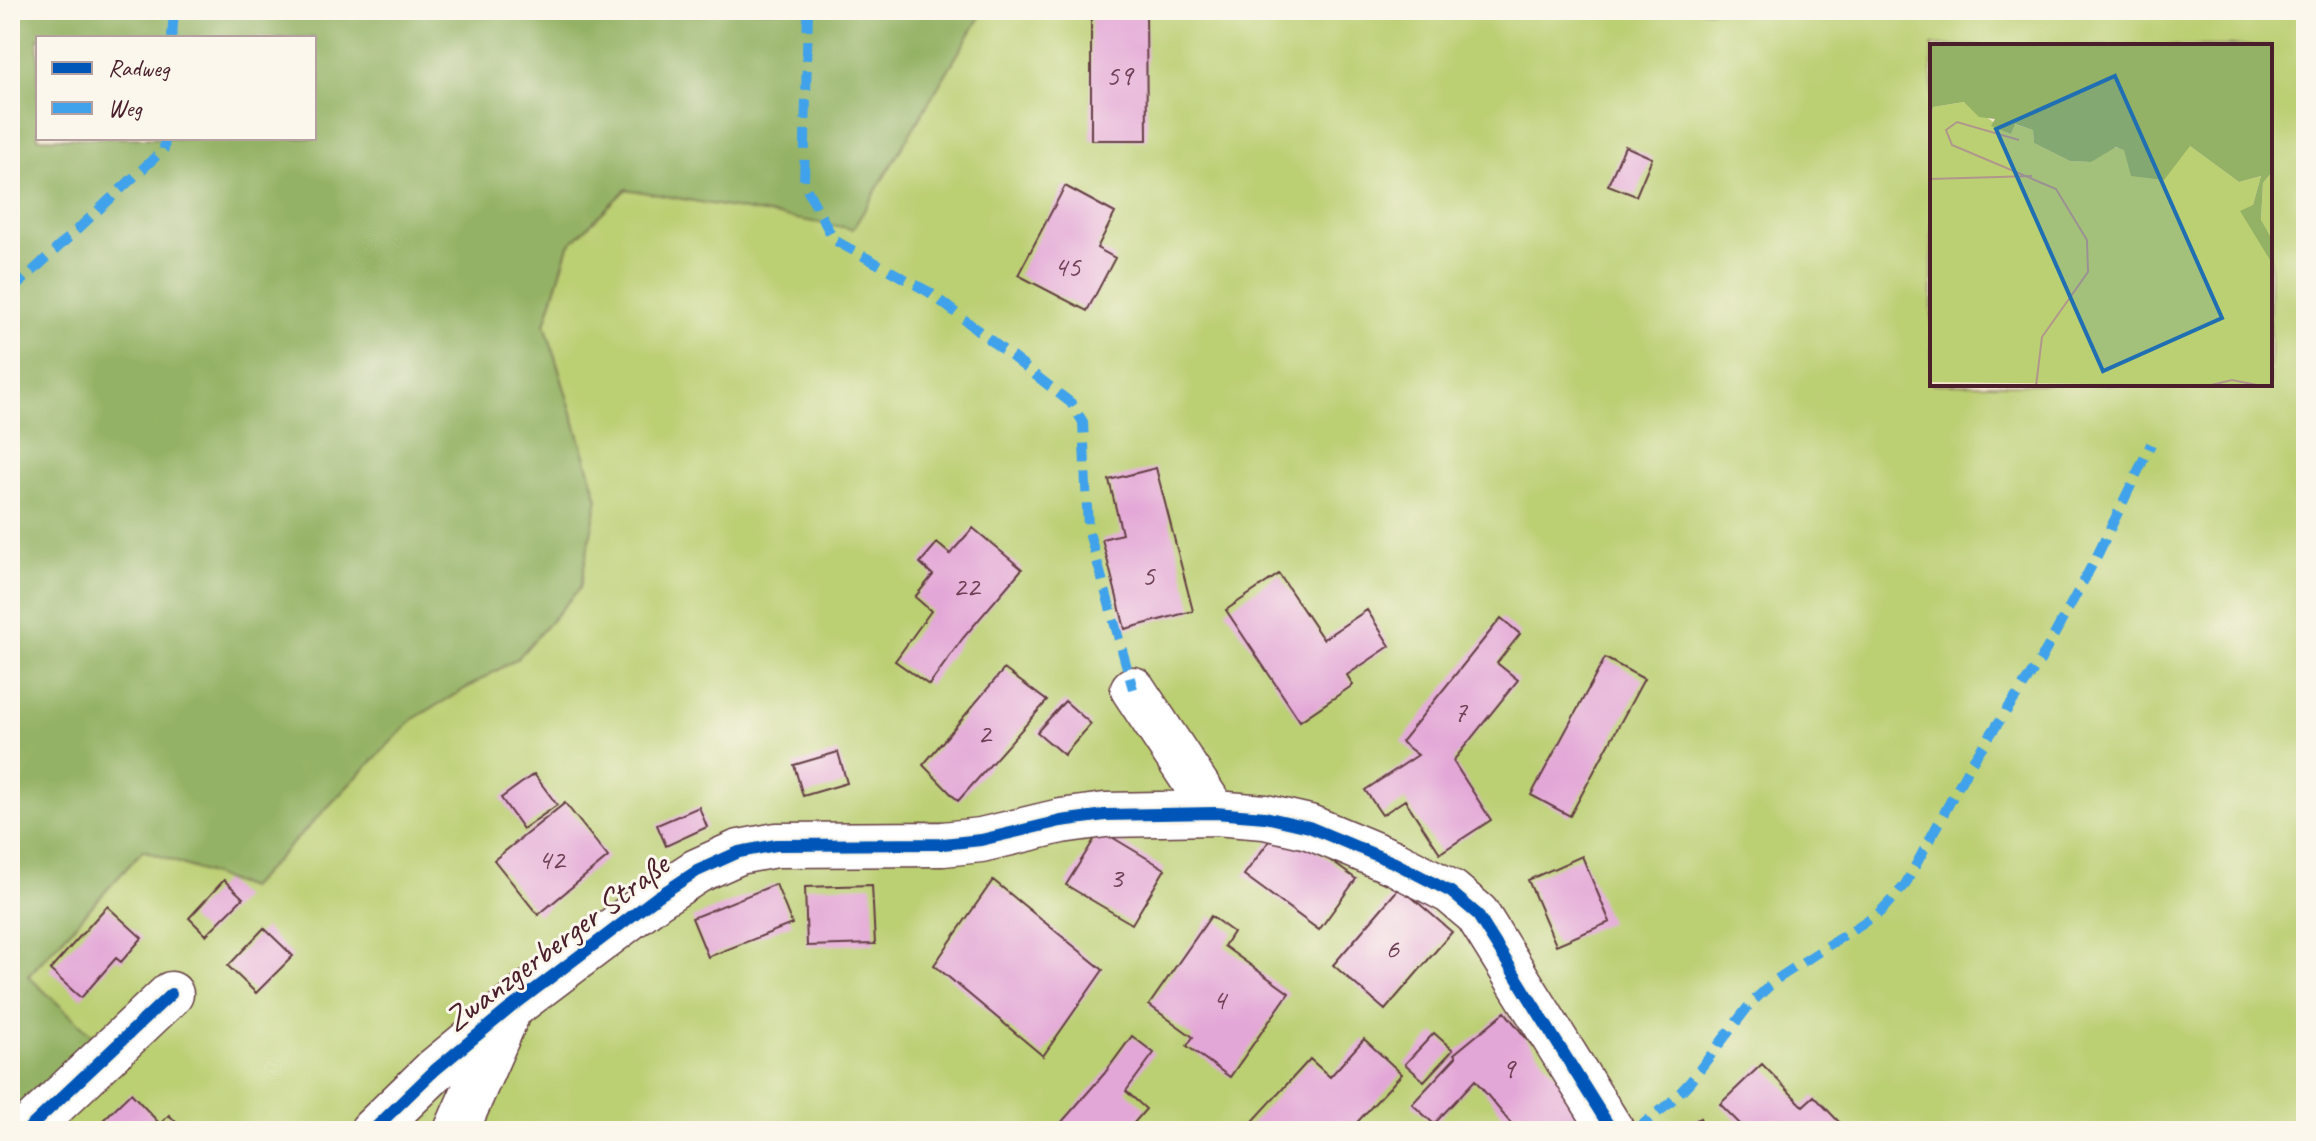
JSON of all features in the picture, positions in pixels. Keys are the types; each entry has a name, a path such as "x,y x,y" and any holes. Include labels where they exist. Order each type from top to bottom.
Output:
{"street":[{"path":"1133,689 1215,813"},
{"name":"Zwanzgerberger Straße","path":"372,1131 435,1070 509,1009 657,897 697,871 739,852 776,845 943,844 981,840 1061,821 1105,815 1215,813 1265,817 1309,827 1395,863 1451,892 1477,914 1612,1131"},
{"path":"26,1131 171,994"},
{"name":"Zwanzgerberger Straße","path":"456,1131 509,1009"}],"green space":[{"path":"10,10 984,10 853,229 626,189 569,245 545,324 598,499 580,588 518,658 413,719 249,888 143,850 28,976 94,1037 10,1119"},
{"path":"984,10 2306,10 2306,1131 10,1131 28,976 143,850 249,888 413,719 518,658 598,499 545,324 569,245 626,189 853,228"}],"building":[{"path":"1091,10 1146,10 1147,140 1091,140"},
{"path":"1625,146 1652,158 1636,196 1608,185"},
{"path":"1065,186 1115,213 1097,248 1115,258 1087,311 1018,275"},
{"path":"1156,468 1193,611 1125,629 1102,539 1122,534 1109,480"},
{"path":"973,528 1022,569 963,638 929,685 895,661 931,611 915,597 933,575 920,563 937,543 950,554"},
{"path":"1279,574 1323,639 1367,610 1390,646 1347,675 1353,685 1300,721 1226,610"},
{"path":"1501,618 1520,634 1497,663 1518,680 1453,761 1491,820 1440,853 1405,800 1382,815 1365,790 1418,755 1401,742"},
{"path":"1605,658 1644,679 1570,816 1531,795"},
{"path":"1004,669 1047,701 958,801 923,765"},
{"path":"1065,701 1091,724 1064,755 1037,732"},
{"path":"838,752 847,783 803,796 794,765"},
{"path":"534,774 557,805 523,829 501,798"},
{"path":"565,803 608,857 538,915 494,860"},
{"path":"699,807 707,827 666,846 657,825"},
{"path":"1281,825 1356,879 1319,930 1244,875"},
{"path":"1100,830 1165,869 1132,924 1066,885"},
{"path":"1582,856 1610,922 1556,945 1528,880"},
{"path":"224,880 243,898 206,935 189,918"},
{"path":"993,880 1103,970 1043,1056 934,965"},
{"path":"776,884 792,924 708,957 692,918"},
{"path":"872,885 875,944 807,946 805,887"},
{"path":"1400,887 1452,932 1385,1010 1333,965"},
{"path":"107,906 142,938 121,962 116,958 81,998 50,970"},
{"path":"1211,916 1233,932 1224,946 1289,993 1230,1077 1187,1046 1193,1037 1149,1005"},
{"path":"264,928 293,956 256,993 228,966"},
{"path":"1505,1012 1594,1122 1582,1131 1517,1131 1475,1080 1434,1124 1412,1104 1456,1057 1454,1054"},
{"path":"1434,1033 1453,1050 1424,1081 1405,1064"},
{"path":"1132,1036 1154,1053 1126,1091 1146,1109 1127,1131 1067,1131 1060,1124"},
{"path":"1364,1039 1402,1074 1349,1131 1288,1131 1284,1127 1281,1131 1244,1131 1310,1059 1330,1077"},
{"path":"1762,1064 1803,1106 1814,1096 1843,1126 1838,1131 1747,1131 1720,1104"},
{"path":"131,1093 160,1124 169,1115 185,1131 104,1131 98,1125"},
{"path":"1700,1118 1706,1131 1677,1131"}],"marked path":[{"path":"172,36 174,10"},
{"path":"808,10 804,184 834,240 929,292 1071,403 1083,422 1088,529 1133,689"},
{"path":"10,292 164,149 165,140"},
{"path":"1634,1131 1670,1103 1690,1082 1751,1003 1777,979 1880,912 1905,885 1970,765 2040,661 2097,556 2151,444"}],"cycle path":[{"path":"372,1131 435,1070 509,1009 657,897 697,871 739,852 776,845 943,844 981,840 1061,821 1105,815 1215,813 1265,817 1309,827 1395,863 1451,892 1477,914 1612,1131"},
{"path":"26,1131 171,994"}]}
